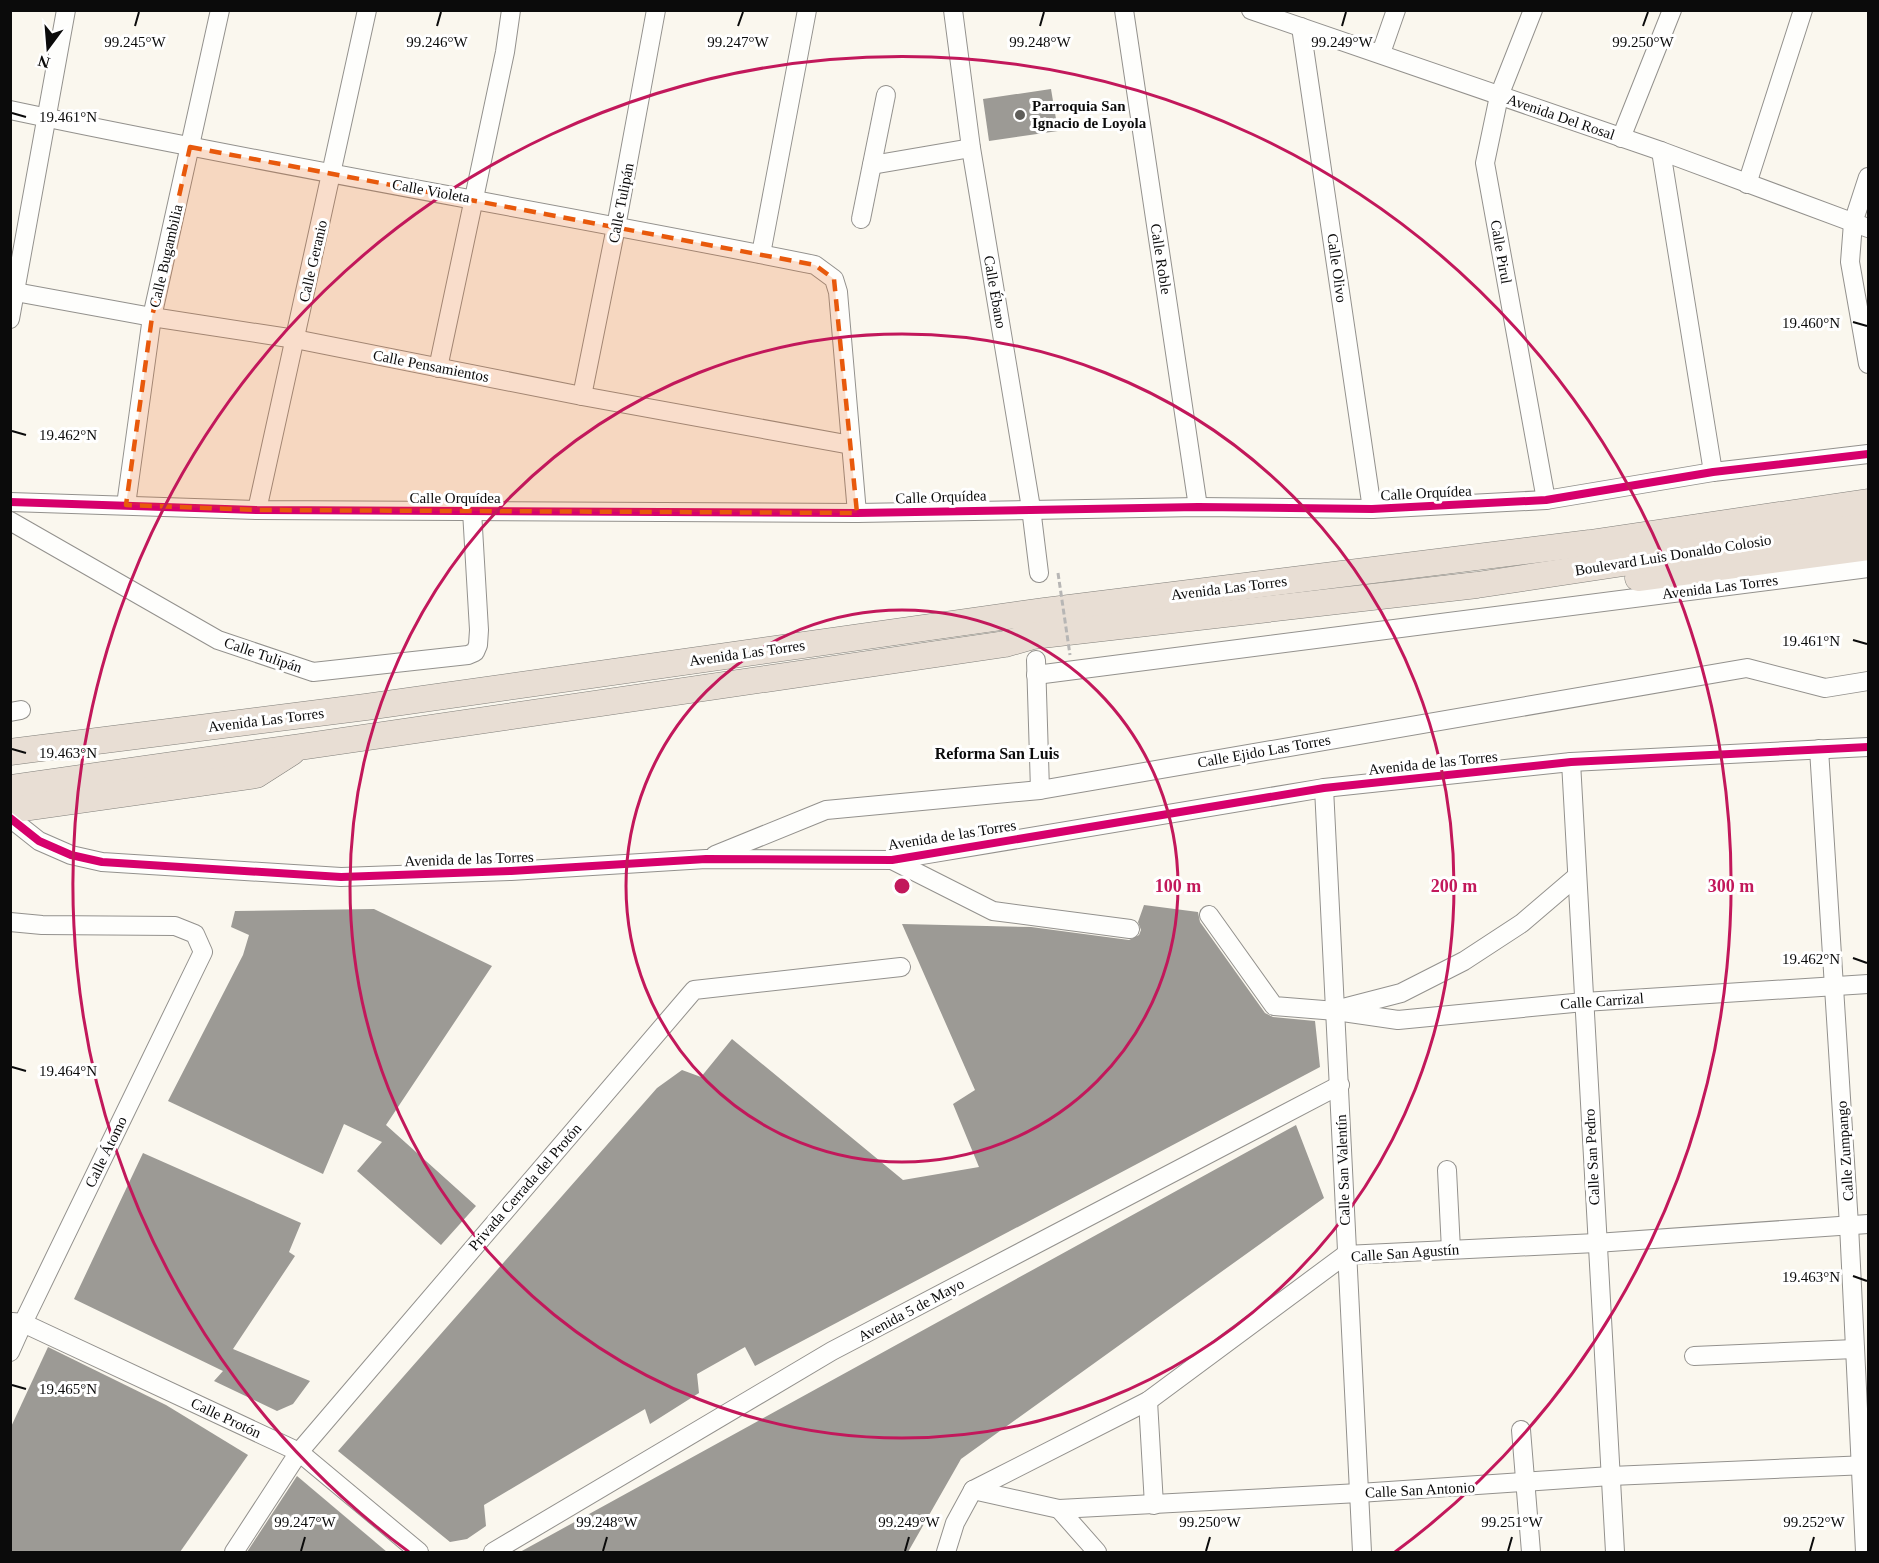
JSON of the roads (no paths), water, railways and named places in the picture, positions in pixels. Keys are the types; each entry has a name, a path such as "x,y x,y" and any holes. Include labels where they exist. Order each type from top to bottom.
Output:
{"highway":[{"path":"1484,558 1534,539 1869,491"},
{"name":"Boulevard Luis Donaldo Colosio","path":"1477,585 1590,556 1869,502"},
{"name":"Boulevard Luis Donaldo Colosio","path":"1484,558 1590,556 1869,526"},
{"path":"1477,585 1555,589 1869,547"},
{"name":"Avenida Las Torres","path":"10,752 366,707 1043,611 1484,558"},
{"name":"Avenida Las Torres","path":"10,788 993,645 1033,636 1477,585"},
{"path":"10,810 256,775 300,747"}],"street":[{"path":"10,319 13,292 66,10"},
{"name":"Calle Bugambilia","path":"126,505 152,317 220,10"},
{"name":"Calle Geranio","path":"257,510 367,10"},
{"path":"438,368 505,52 511,10"},
{"name":"Calle Tulipán","path":"582,396 656,10"},
{"path":"761,254 807,10"},
{"name":"Calle Ébano","path":"953,10 970,148 1031,508 1039,573"},
{"name":"Calle Roble","path":"1124,10 1198,507"},
{"path":"1381,53 1396,10"},
{"name":"Calle Pirul","path":"1533,10 1499,96 1485,163 1546,500"},
{"path":"1621,138 1672,10"},
{"path":"1747,184 1803,10"},
{"name":"Avenida Del Rosal","path":"1261,12 1661,151 1861,226"},
{"name":"Calle Olivo","path":"1301,27 1372,509"},
{"path":"861,219 886,95"},
{"name":"Calle Violeta","path":"10,110 190,147 475,199 815,266 834,279 838,292 851,445"},
{"path":"872,165 970,148"},
{"path":"1661,151 1713,472"},
{"path":"1869,177 1861,226 1850,262 1869,364"},
{"name":"Calle Pensamientos","path":"13,292 152,317 295,339 582,396 851,445"},
{"path":"851,445 856,513"},
{"name":"Calle Orquídea","path":"10,502 257,510 856,513 1031,508 1372,509 1546,500 1713,472 1869,454"},
{"name":"Calle Tulipán","path":"10,521 219,640 313,672 468,655 475,652 478,630 472,511"},
{"name":"Avenida Las Torres","path":"1040,790 1036,668 1869,568"},
{"name":"Calle Ejido Las Torres","path":"706,859 826,810 1040,790 1747,668 1825,688 1869,681"},
{"name":"Avenida de las Torres","path":"10,818 39,841 71,855 102,862 341,877 511,871 706,859 892,860 1324,788 1571,762 1869,747"},
{"name":"Calle Zumpango","path":"1819,749 1850,1225 1855,1349 1865,1466 1865,1552"},
{"name":"Calle San Pedro","path":"1571,762 1615,1552"},
{"name":"Calle San Valentín","path":"1324,788 1362,1552"},
{"path":"892,860 993,911 1130,929"},
{"path":"1336,1011 1401,993 1464,961 1522,923 1577,876"},
{"name":"Calle Carrizal","path":"1209,915 1274,1006 1336,1011 1398,1020 1584,1002 1869,984"},
{"name":"Calle Átomo","path":"10,922 42,925 175,926 195,934 203,952 17,1322 10,1352"},
{"name":"Privada Cerrada del Protón","path":"234,1552 299,1452 694,990 901,967"},
{"name":"Avenida 5 de Mayo","path":"493,1552 832,1351 1340,1084"},
{"path":"1447,1170 1451,1250"},
{"name":"Calle San Agustín","path":"973,1490 1148,1401 1346,1255 1596,1243 1869,1224"},
{"name":"Calle Protón","path":"17,1322 299,1452 419,1552"},
{"path":"1694,1356 1855,1349"},
{"path":"1148,1401 1154,1505"},
{"path":"1521,1430 1531,1552"},
{"name":"Calle San Antonio","path":"973,1490 1059,1509 1359,1493 1611,1476 1865,1466"},
{"path":"946,1552 955,1523 973,1490"},
{"path":"1059,1509 1097,1552"}],"place":[{"name":"Parroquia San Ignacio de Loyola","path":"1020,115"}],"district":[{"name":"Reforma San Luis","path":"997,753"}]}
